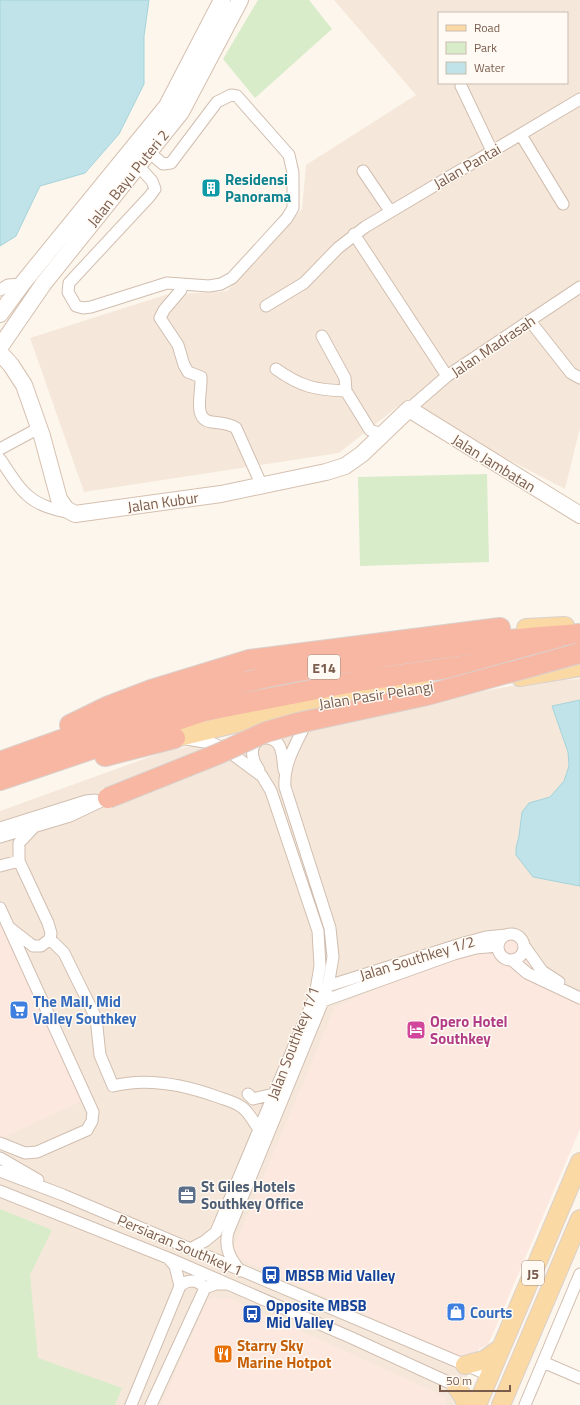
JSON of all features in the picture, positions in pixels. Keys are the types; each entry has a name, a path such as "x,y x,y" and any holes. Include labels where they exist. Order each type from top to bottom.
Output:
{"highway":[{"path":"0,761 109,706 151,690 249,660 491,628 526,628"},
{"name":"E14","path":"0,761 75,734 200,694 244,682 385,657 529,637 580,634"},
{"path":"108,798 218,754 266,732 298,723 427,695 580,653"},
{"name":"E14","path":"0,780 204,711 374,678 532,656 580,653"},
{"path":"0,780 126,752 176,738"}],"main road":[{"path":"526,628 580,625"},
{"name":"Jalan Pasir Pelangi","path":"176,738 317,704 422,688 531,676 580,667"},
{"name":"J5","path":"487,1397 501,1348 580,1162"},
{"name":"J5","path":"487,1397 518,1363 580,1219"},
{"path":"465,1365 484,1360 501,1348"},
{"path":"456,1386 464,1398 487,1397"}],"street":[{"name":"Jalan Bayu Puteri 2","path":"0,314 22,284 167,106 222,0"},
{"name":"Jalan Bayu Puteri 2","path":"0,347 44,283 181,112 240,0"},
{"path":"461,86 492,151"},
{"path":"132,150 133,160 152,181 155,189 70,283 68,292 76,306 83,308 91,307 167,283 209,286 221,284 232,278 287,218 293,208 293,173 289,155 237,96 231,95 217,102 171,163 166,165 163,164 149,152"},
{"name":"Jalan Pantai","path":"266,306 304,283 354,234 390,211 580,99"},
{"path":"521,134 563,204"},
{"path":"363,171 390,211"},
{"path":"354,234 447,376"},
{"path":"0,290 8,286 22,284"},
{"name":"Jalan Madrasah","path":"409,409 447,376 580,287"},
{"path":"181,290 164,310 160,318 178,345 184,365 188,372 201,377 199,410 201,417 206,421 224,423 236,428 262,486"},
{"path":"530,321 571,373 580,378"},
{"path":"322,336 345,378 346,391 370,430 381,434"},
{"path":"0,353 11,365 24,385 39,428 59,499 66,509 75,514"},
{"path":"276,369 298,383 328,391 346,391"},
{"name":"Jalan Kubur","path":"75,514 262,486 326,472 345,466 362,454 381,434 409,409"},
{"name":"Jalan Jambatan","path":"409,409 580,515"},
{"path":"0,450 39,428"},
{"path":"0,459 26,494 38,503 56,510 75,514"},
{"name":"Jalan Southkey 1/1","path":"240,1271 227,1251 226,1241 228,1232 323,1001 328,986 333,957 330,928 285,787 284,777 290,756 317,704"},
{"name":"Jalan Southkey 1/1","path":"176,738 211,743 224,748 262,776 271,791 318,931 320,966 315,996 216,1232 206,1241 190,1249"},
{"path":"262,776 254,762 251,752 257,742 268,738 277,742 280,746 284,777"},
{"path":"0,828 86,801 108,798"},
{"path":"0,837 70,816 108,798"},
{"path":"8,926 33,946 41,946 50,939 51,933 48,923 19,861 19,843 23,836 33,828"},
{"path":"0,866 19,861"},
{"path":"0,908 93,1112 92,1121 87,1130 37,1152 25,1152 0,1143"},
{"path":"525,947 523,954 519,958 512,960 504,959 500,955 498,946 500,940 506,935 514,934 519,936 542,971 550,977 580,992"},
{"name":"Jalan Southkey 1/2","path":"328,986 472,941 486,937 506,935"},
{"path":"50,939 64,953 96,1018 100,1055 113,1086 129,1082 180,1085 194,1088 242,1107 249,1113 259,1130"},
{"name":"Jalan Southkey 1/2","path":"323,1001 454,954 476,948 498,946"},
{"path":"512,960 527,973 580,998"},
{"path":"248,1094 253,1099 274,1094"},
{"path":"0,1158 63,1195"},
{"name":"Persiaran Southkey 1","path":"0,1171 63,1195 465,1365 487,1397"},
{"name":"Persiaran Southkey 1","path":"0,1191 168,1258 352,1338 456,1386"},
{"path":"168,1258 175,1266 180,1286"},
{"path":"525,1405 580,1274"},
{"path":"131,1405 180,1286 193,1280 202,1284 205,1288"},
{"path":"151,1405 205,1288 216,1284 228,1284"},
{"path":"352,1338 359,1321"},
{"path":"543,1362 580,1378"}],"shaded area":[{"path":"334,0 580,0 580,428 565,489 401,404 339,453 84,492 30,338 165,295 227,291 302,209 306,165 416,95"},
{"path":"580,679 580,1111 455,1405 0,1405 0,811 163,752 271,729 539,681"},
{"name":"The Mall, Mid Valley Southkey","path":"0,917 43,1016 83,1100 0,1139"},
{"path":"511,931 548,983 580,1004 580,1129 488,1345 460,1357 243,1260 238,1256 234,1247 335,1007"},
{"path":"229,1298 446,1397 446,1405 161,1405 208,1299"}],"green space":[{"path":"258,0 309,0 332,29 255,98 223,59"},
{"path":"487,474 489,562 360,566 358,477"},
{"path":"0,1209 52,1230 30,1275 38,1358 122,1388 115,1405 0,1405"}],"water":[{"path":"0,0 149,0 144,36 144,84 119,134 85,173 40,186 16,236 0,246"},
{"path":"580,700 580,886 533,877 516,855 516,848 522,812 529,803 550,797 564,781 569,766 568,752 552,706"}],"place":[{"name":"Residensi Panorama","path":"211,188"},
{"name":"The Mall, Mid Valley Southkey","path":"19,1010"},
{"name":"Opero Hotel Southkey","path":"416,1030"},
{"name":"St Giles Hotels Southkey Office","path":"187,1195"},
{"name":"MBSB Mid Valley","path":"271,1275"},
{"name":"Courts","path":"456,1312"},
{"name":"Opposite MBSB Mid Valley","path":"252,1314"},
{"name":"Starry Sky Marine Hotpot","path":"223,1354"}]}
